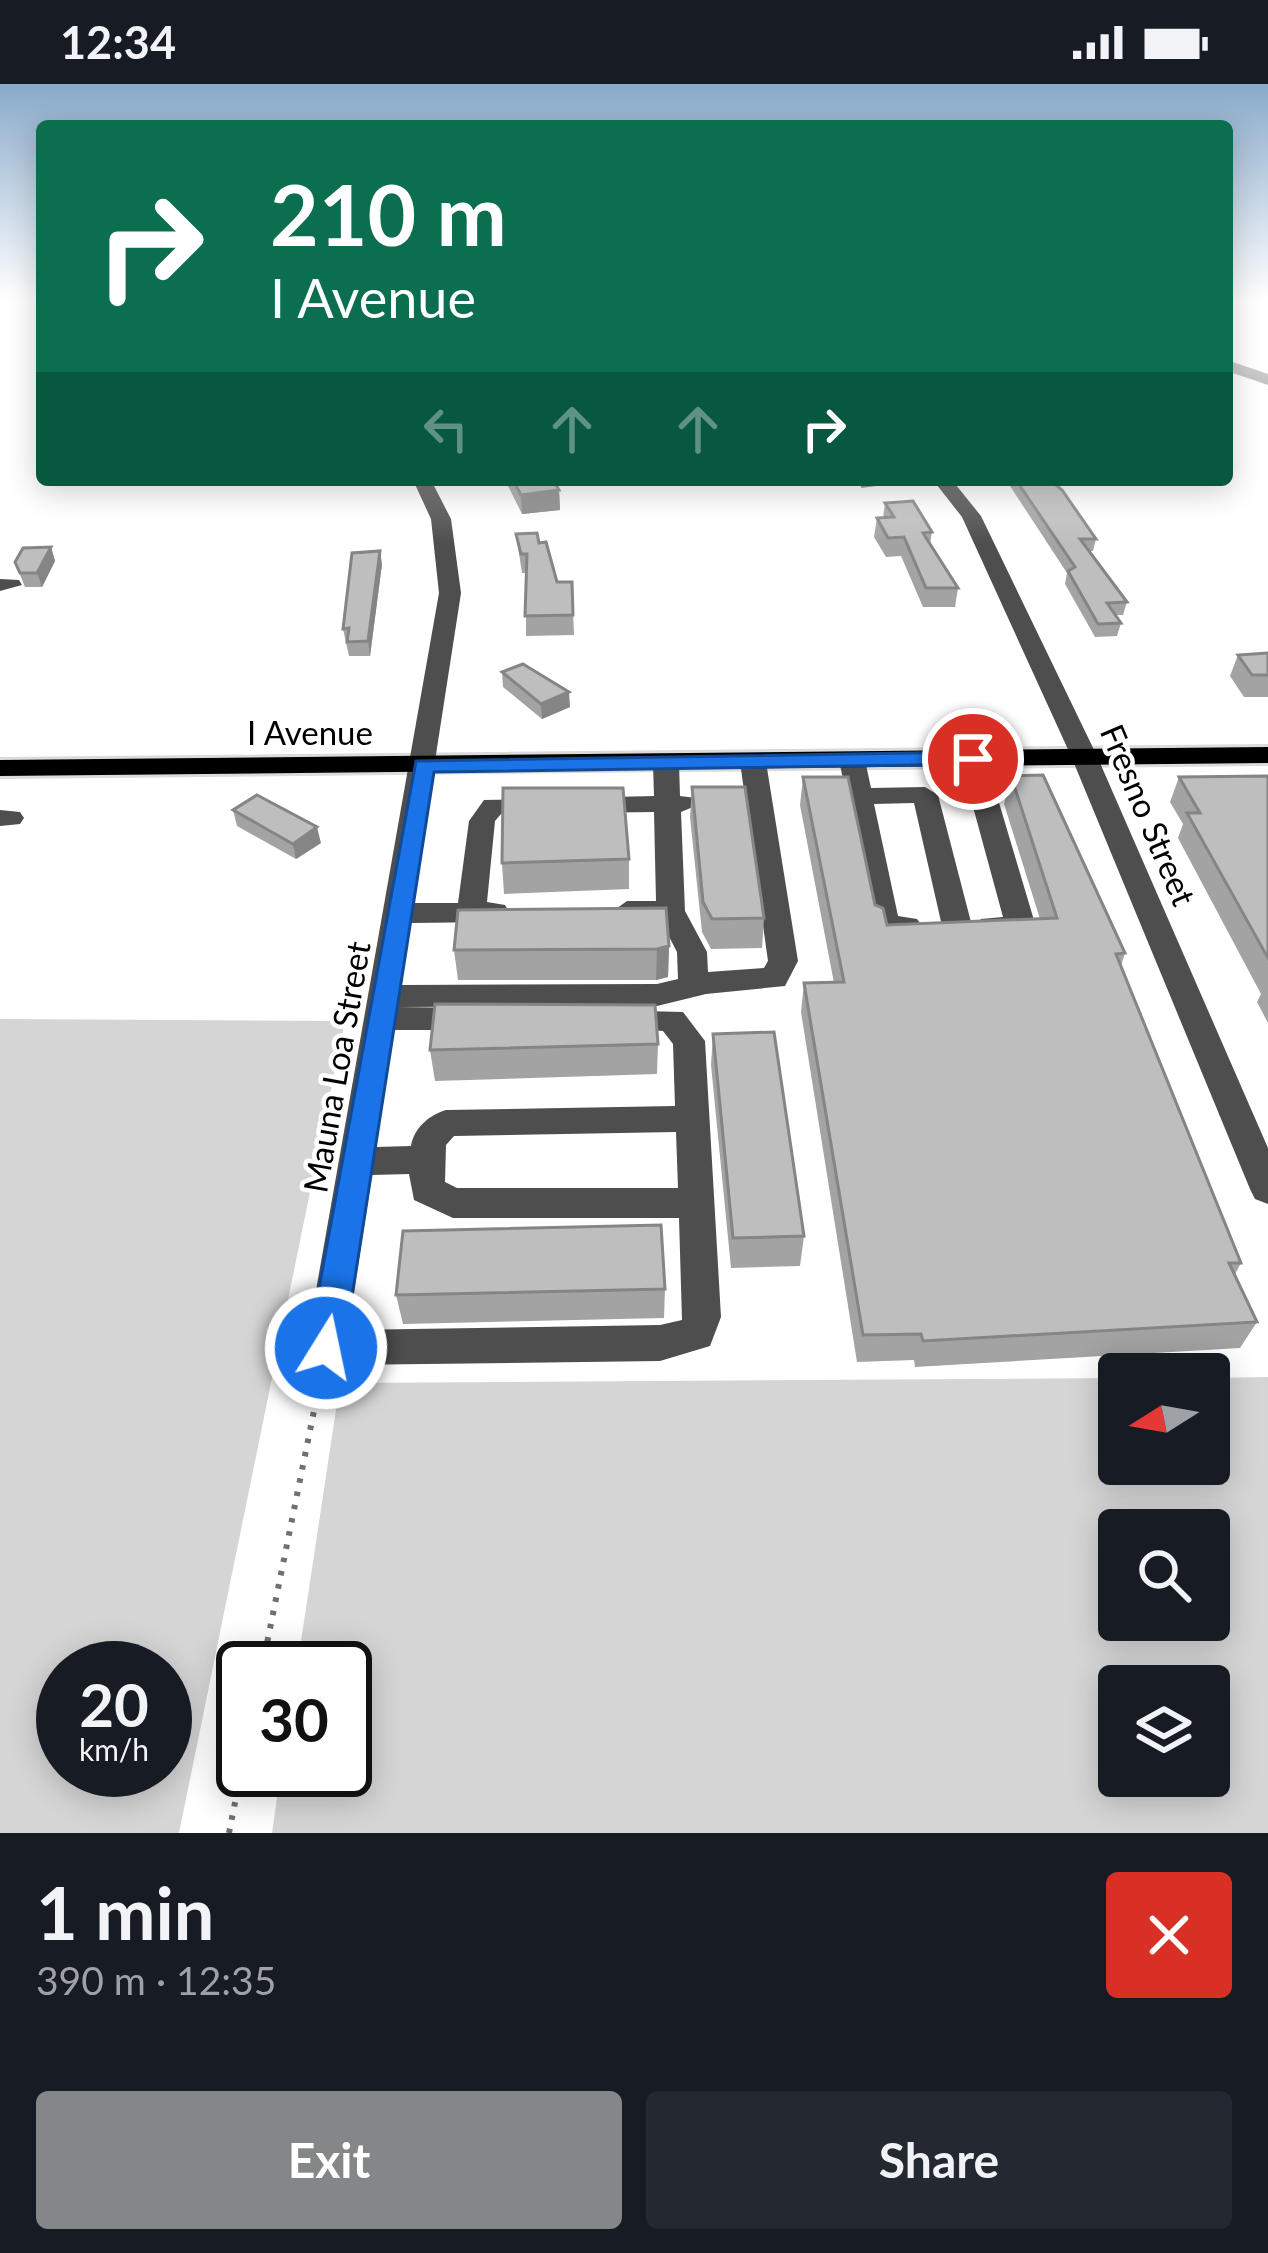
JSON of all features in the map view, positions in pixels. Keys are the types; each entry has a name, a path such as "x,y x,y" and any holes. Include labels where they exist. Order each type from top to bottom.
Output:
{"main road":[{"name":"I Avenue","path":"0,768 1268,755"}],"street":[{"name":"Mauna Loa Street","path":"324,1356 451,593 441,518 425,486"},
{"name":"Fresno Street","path":"947,486 971,516 1084,756 1268,1189"},
{"path":"852,760 885,926 1021,927 973,759"},
{"path":"383,1008 657,995 694,985 761,981 780,972 783,961 736,804 753,762"},
{"path":"666,763 671,911 692,952 694,985"},
{"path":"925,795 957,926"},
{"path":"859,796 983,795"},
{"path":"471,912 482,820 493,806 736,804"},
{"path":"604,911 671,911"},
{"path":"399,913 515,912"},
{"path":"324,1356 660,1343 696,1334 702,1317 689,1041 672,1020 383,1008"},
{"path":"693,1119 446,1123 429,1140 428,1190 453,1203 697,1203"},
{"path":"358,1161 427,1160"}],"path":[{"path":"267,1641 324,1356"},
{"path":"229,1833 236,1797"}],"shaded area":[{"path":"0,1019 345,1021 192,1769 192,1641 36,1641 36,1797 186,1797 179,1833 0,1833"},
{"path":"1268,1377 1268,1833 272,1833 277,1797 372,1797 372,1641 301,1641 340,1383 1098,1378 1098,1485 1230,1485 1230,1378"}],"building":[{"path":"516,486 557,486 559,490 521,495"},
{"path":"1020,486 1062,490 1096,539 1080,539 1127,602 1107,603 1121,623 1098,624 1068,571 1075,567"},
{"path":"913,501 932,532 923,533 958,588 926,588 904,537 888,538 877,518 894,517 885,503"},
{"path":"537,533 539,543 546,542 557,582 572,582 573,615 525,616 527,554 521,554 516,534"},
{"path":"51,547 37,573 20,573 15,562 23,548"},
{"path":"380,551 368,641 347,642 349,628 343,629 352,553"},
{"path":"1268,653 1268,675 1252,675 1238,655"},
{"path":"523,664 569,692 541,704 502,672"},
{"path":"1043,775 1125,953 1116,954 1241,1263 1229,1263 1257,1322 923,1341 921,1334 863,1335 804,983 844,982 803,777 848,777 875,905 883,908 887,925 1057,918 1011,776"},
{"path":"1268,776 1268,958 1187,813 1200,813 1179,777"},
{"path":"692,787 745,787 764,918 712,919 703,902"},
{"path":"503,788 623,788 629,859 502,863"},
{"path":"257,795 317,827 293,844 233,810"},
{"path":"666,908 669,946 657,949 454,950 458,910"},
{"path":"435,1004 655,1005 658,1044 430,1050"},
{"path":"774,1032 804,1236 733,1238 713,1034"},
{"path":"661,1225 665,1289 396,1295 403,1231"}],"route":[{"path":"326,1348 424,766 973,759"}]}
